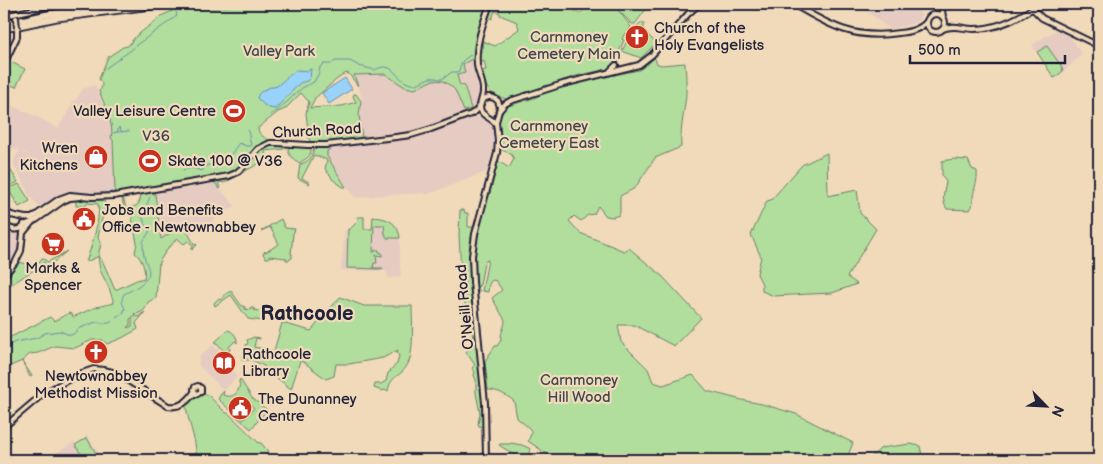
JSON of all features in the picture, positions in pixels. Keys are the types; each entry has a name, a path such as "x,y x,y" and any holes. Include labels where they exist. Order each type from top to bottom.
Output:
{"highway":[{"path":"4,24 49,14 125,4"},
{"path":"4,29 56,18 167,4"}],"street":[{"path":"4,16 58,4"},
{"path":"490,4 480,34 477,52 478,69 483,89 481,110 496,124"},
{"path":"486,116 494,116 510,101 563,84 634,67 648,59 688,14 700,4"},
{"path":"793,4 834,27 868,35 884,35 918,29 937,32 948,27 977,28 996,26 1018,18 1039,4"},
{"path":"918,29 924,26 929,17 944,6"},
{"path":"943,29 945,24 944,6"},
{"path":"1032,8 1042,18 1099,46"},
{"path":"935,14 939,14 958,27"},
{"path":"4,64 16,37 15,15"},
{"path":"927,21 927,26 932,31"},
{"path":"608,73 616,65"},
{"path":"483,89 498,101 500,105 498,111"},
{"path":"481,103 490,97 510,101"},
{"name":"Church Road","path":"22,218 34,217 65,196 111,196 228,176 236,173 243,167 258,149 270,143 326,145 411,135 471,114 476,111 481,103"},
{"name":"O'Neill Road","path":"486,460 486,408 472,256 475,234 497,153 496,124 498,111"},
{"name":"Church Road","path":"471,114 486,116"},
{"name":"Church Road","path":"23,226 40,218 63,201 84,196"},
{"path":"55,203 63,201"},
{"path":"4,210 11,215 22,218 24,221 21,250 17,260 4,276"},
{"path":"4,216 11,215"},
{"path":"22,235 34,221"},
{"path":"4,223 7,227 13,229 20,229 23,226"},
{"path":"4,428 44,393 90,370 104,370 116,373 168,406 183,404 194,394"}],"shaded area":[{"path":"863,4 918,4 921,14 919,20 915,23 890,29 861,7"},
{"path":"1058,29 1067,32 1082,54 1055,80 1032,45"},
{"path":"474,58 475,74 480,95 475,108 426,128 408,133 362,138 359,114 362,97 354,75 385,74 405,87 433,80 443,81 455,90 464,111 471,109 464,85 460,86 457,75 463,64"},
{"path":"95,85 113,132 111,138 113,140 117,194 68,194 59,196 43,209 29,195 15,168 14,162 17,153 27,153 18,151 18,148 4,152 4,128 6,129 4,127 4,117 10,105 58,128 74,100 76,100 84,88"},
{"path":"476,116 492,122 494,130 495,142 488,171 426,195 424,193 355,198 327,156 327,151 334,146 415,137 468,117"},
{"path":"213,181 235,206 189,235 182,227 162,239 157,191 181,187 184,189 190,188 192,185"},
{"path":"357,217 364,217 364,229 372,229 373,217 385,218 397,227 400,234 401,275 389,278 386,271 341,270 345,230 348,230 358,221"},
{"path":"4,226 8,230 21,231 18,250 9,270 4,273"},
{"path":"213,345 230,363 237,376 224,391 199,366 199,357"},
{"path":"87,436 103,459 45,460 74,442 76,445"}],"green space":[{"name":"Valley Park","path":"244,4 487,4 477,33 474,58 463,64 465,73 457,75 460,86 464,85 471,109 464,111 455,90 443,81 433,80 415,89 405,87 385,74 354,75 358,86 349,74 346,73 315,98 310,108 342,106 356,102 353,96 356,94 361,101 359,115 362,138 311,142 306,113 309,102 301,93 285,109 278,112 258,128 260,133 268,140 281,139 281,140 270,140 237,170 227,175 143,190 92,195 115,192 113,140 111,138 112,127 99,91 102,85 99,79 108,57 123,47 128,46 135,37 163,15 177,9"},
{"name":"Carnmoney Cemetery Main","path":"494,4 563,4 580,14 589,4 611,4 631,27 622,39 624,40 612,68 576,76 506,99 491,93 487,87 482,71 486,70 484,61 481,62 483,41 495,46 519,29 517,22 495,11 492,19 489,17"},
{"path":"614,4 650,4 635,24 632,24"},
{"path":"640,23 644,23 644,31 656,43 641,58 622,51"},
{"path":"1047,46 1060,63 1063,71 1054,78 1037,52"},
{"name":"Carnmoney Hill Wood","path":"654,58 656,63 661,65 685,63 686,93 681,147 655,158 635,188 620,196 619,215 613,217 606,216 598,206 594,214 588,215 581,221 574,216 569,221 580,233 624,251 629,248 662,276 701,318 674,346 634,325 618,325 621,342 648,369 653,382 663,385 693,375 707,391 796,414 853,443 848,455 853,458 852,460 556,460 528,441 532,432 517,418 514,401 502,393 488,390 485,361 501,340 505,320 492,298 502,290 496,281 492,280 489,284 488,292 482,291 488,260 484,263 478,288 480,291 477,291 475,253 480,226 498,161 509,168 514,159 511,154 500,149 499,120 505,107 579,82 639,70"},
{"path":"7,60 25,69 16,87 11,85 4,91 4,68"},
{"path":"269,145 282,145 284,149 265,151 266,162 258,164 224,183 221,182 218,184 220,189 213,181 235,175 258,151"},
{"path":"291,146 309,147 311,148 310,154 299,163 289,154 288,149"},
{"path":"332,146 327,151 327,156 346,187 332,179 327,172 325,169 327,160 314,155 302,178 310,183 298,178 300,164 310,159 314,148"},
{"path":"827,153 828,196 857,190 860,213 876,229 847,277 857,284 832,293 774,296 762,291 762,284 757,274 761,257 751,235 767,201 771,200 802,165"},
{"path":"954,159 968,160 972,169 977,171 973,204 970,210 947,209 944,203 946,182 942,175 942,161"},
{"path":"4,160 18,182 12,185 13,187 19,184 30,201 19,207 10,192 8,193 4,187"},
{"path":"151,192 155,194 161,239 182,226 195,245 197,245 192,250 194,246 188,241 184,244 177,238 169,246 159,262 156,298 148,302 143,311 134,314 130,319 130,325 127,327 132,326 132,319 137,316 140,317 145,312 136,323 138,329 107,344 103,340 92,340 75,348 55,346 30,354 22,361 8,367 6,379 9,390 4,388 4,335 7,339 50,317 54,321 69,313 73,317 96,307 114,303 100,270 98,256 103,262 115,290 144,278 143,264 135,253 137,243 133,215 131,210 124,211 122,197 126,208 137,205 141,194"},
{"path":"86,199 104,200 105,206 98,237 101,245 99,256 86,262 95,233 99,210 98,204 87,203 86,206 76,206 76,201"},
{"path":"460,210 468,213 468,227 473,227 469,262 482,396 483,427 478,424 480,413 476,393 475,372 472,368 475,365 466,352 472,339 472,323 460,295 463,294 465,296 467,293 461,272"},
{"path":"357,217 364,217 364,229 372,229 373,217 383,218 397,228 400,238 387,238 384,225 374,225 373,252 379,250 382,256 376,255 377,263 374,263 373,268 382,269 347,268 348,229 358,221"},
{"path":"281,219 285,228 295,229 293,233 292,258 286,260 286,258 269,256 269,258 266,258 263,254 265,251 279,244 270,227 261,231"},
{"path":"67,251 48,267 44,262 4,289 4,279 19,262 27,264 30,262 32,268 42,258 48,262"},
{"path":"231,291 245,309 250,310 254,308 254,310 263,312 265,310 263,321 248,319 231,295 215,306 214,303 218,299 220,300"},
{"path":"340,297 364,306 412,306 411,355 403,371 391,382 388,391 374,388 375,384 381,384 386,381 388,373 397,364 398,350 383,358 349,364 336,364 334,376 326,379 300,361 291,389 269,374 264,366 252,360 242,360 248,343 247,340 254,337 260,338 256,338 254,347 274,351 282,323 311,331"},
{"path":"228,330 235,335 237,343 235,341 229,347 230,350 225,354 215,342"},
{"path":"22,361 32,376 30,377"},
{"path":"240,379 252,398 267,410 251,429 236,416 237,414 243,420 254,408 242,396 232,408 230,407 230,410 218,399 223,391 223,395 233,396 237,392"},
{"path":"204,393 267,450 268,452 260,460 197,460 185,404 193,396"},
{"path":"87,438 100,460 85,460 75,445"},
{"path":"511,443 529,448 526,460 522,460 499,445"},
{"path":"910,444 920,446 923,460 868,460 881,448"}],"water":[{"path":"310,69 310,78 300,83 275,109 267,107 257,98 262,91 277,86 296,70 308,71"},
{"path":"345,78 352,89 329,104 322,93"}],"waterway":[{"path":"173,6 175,10"},
{"path":"135,46 177,16 176,12"},
{"path":"106,68 134,48"},
{"path":"333,63 335,61 350,61 359,66 375,70 381,67 390,68 404,81 414,84 430,78 442,79 452,72 458,72 463,61 471,55"},
{"path":"270,115 302,88 314,82 320,67 324,64 331,64"},
{"path":"113,133 117,132 119,127 122,132"},
{"path":"183,170 192,168 202,171 207,165 217,166 221,163 221,159 229,157 239,143 251,146 248,130"},
{"path":"117,132 129,131"},
{"path":"4,354 10,345 15,342 37,338 45,333 60,331 72,335 80,328 96,322 110,323 117,316 123,314 125,308 122,298 124,294 142,283 149,274 143,242 150,229 145,224 142,216 149,209 147,204 150,197"}],"place":[{"name":"Church of the Holy Evangelists","path":"637,37"},
{"name":"Valley Leisure Centre","path":"234,111"},
{"name":"Wren Kitchens","path":"96,157"},
{"name":"Skate 100 @ V36","path":"150,161"},
{"name":"Jobs and Benefits Office - Newtownabbey","path":"84,219"},
{"name":"Marks & Spencer","path":"53,244"},
{"name":"Newtownabbey Methodist Mission","path":"96,352"},
{"name":"Rathcoole Library","path":"224,363"},
{"name":"The Dunanney Centre","path":"240,408"}],"district":[{"name":"Rathcoole","path":"307,314"}],"park label":[{"name":"Carnmoney Cemetery East","path":"549,134"},
{"name":"V36","path":"156,136"}]}
